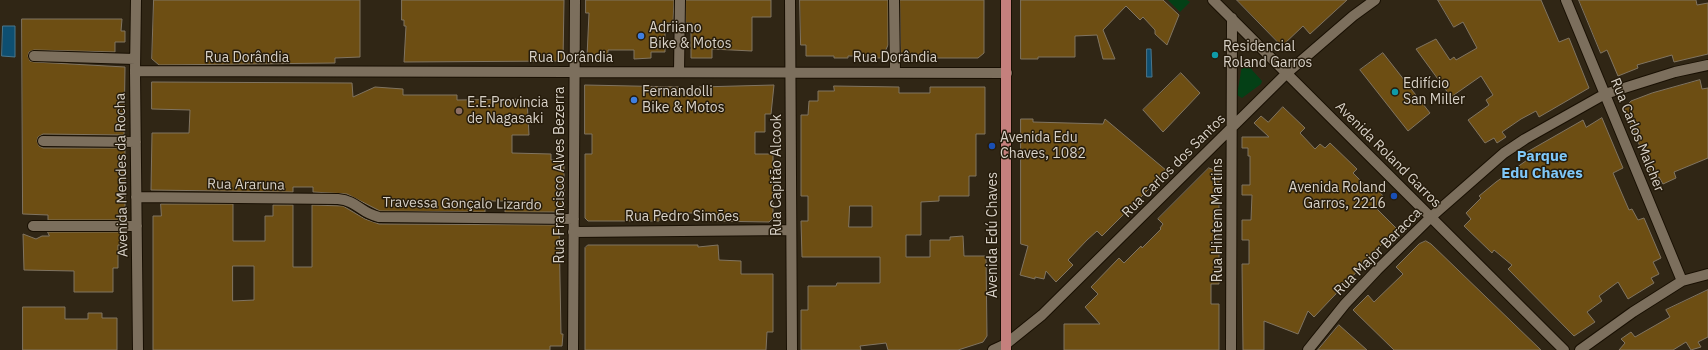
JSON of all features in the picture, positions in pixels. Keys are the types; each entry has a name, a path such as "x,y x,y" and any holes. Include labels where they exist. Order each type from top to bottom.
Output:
{"main road":[{"name":"Avenida Edú Chaves","path":"1006,0 1006,347"}],"street":[{"name":"Avenida Mendes da Rocha","path":"136,0 135,71 138,350"},
{"name":"Rua Francisco Alves Bezerra","path":"573,350 575,0"},
{"path":"679,72 680,0"},
{"name":"Rua Capitão Alcook","path":"790,0 790,230 792,350"},
{"path":"894,0 895,72"},
{"name":"Avenida Roland Garros","path":"1214,0 1564,350"},
{"name":"Rua Carlos dos Santos","path":"993,350 1006,347 1042,315 1287,73 1353,16 1375,0"},
{"name":"Rua Carlos Malcher","path":"1566,0 1682,281"},
{"name":"Rua Hintem Martins","path":"1231,350 1232,18"},
{"path":"34,56 135,59"},
{"name":"Rua Major Baracca","path":"1308,350 1345,304 1431,217 1504,153 1525,139 1605,94 1675,72 1708,65"},
{"name":"Rua Dorândia","path":"135,71 1007,73"},
{"path":"43,141 136,142"},
{"name":"Rua Araruna","path":"136,197 338,199 351,201 355,204"},
{"name":"Travessa Gonçalo Lizardo","path":"355,204 366,213 379,217 574,219"},
{"path":"33,226 137,226"},
{"name":"Rua Pedro Simões","path":"573,232 790,230"},
{"path":"1580,350 1632,312 1682,281 1708,274"},
{"name":"Avenida Roland Garros","path":"1543,330 1558,350"},
{"path":"1590,350 1601,336"}],"green space":[{"path":"1168,0 1187,0 1190,2 1180,12"},
{"path":"1243,60 1262,81 1261,84 1242,98 1237,95"}],"water":[{"path":"3,26 15,26 15,57 2,56"},
{"path":"1147,49 1151,49 1152,77 1147,77"}],"building":[{"path":"154,0 360,0 360,57 335,58 335,63 159,65 152,59"},
{"path":"402,0 564,0 563,61 404,62 406,26 404,26 404,20 402,20"},
{"path":"586,0 674,0 673,23 665,23 665,52 651,52 651,58 634,59 634,50 608,50 608,59 591,59 587,57 589,13 586,13"},
{"path":"686,0 771,0 771,17 752,17 752,51 712,49 712,58 691,58 691,23 686,23"},
{"path":"800,0 888,0 888,45 884,54 881,58 872,58 872,56 848,56 848,58 834,58 834,56 806,56 806,45 801,45"},
{"path":"900,0 984,0 984,53 978,58 905,58 901,54"},
{"path":"1021,0 1163,0 1179,15 1167,45 1155,34 1155,30 1143,17 1140,20 1126,6 1103,30 1115,59 1103,59 1097,35 1075,36 1075,57 1038,57 1038,59 1021,59"},
{"path":"1237,0 1347,0 1310,34 1303,26 1282,46"},
{"path":"1438,0 1541,0 1559,42 1569,38 1589,88 1539,117 1536,111 1521,119 1502,132 1506,137 1497,143 1494,138 1485,143 1468,120 1489,105 1486,100 1493,95 1481,76 1451,97 1416,49 1436,39 1450,60 1454,57 1456,60 1477,48 1463,22 1454,27"},
{"path":"1579,0 1696,0 1697,5 1708,3 1708,54 1674,62 1672,55 1637,65 1638,68 1618,76 1607,50 1601,53"},
{"path":"22,19 122,19 121,31 125,31 125,42 115,42 115,52 34,50 29,52 28,56 30,61 34,62 125,67 124,135 43,134 38,137 37,141 39,146 43,148 124,148 125,220 48,220 48,215 23,214"},
{"name":"Edifício San Miller","path":"1383,53 1430,113 1408,131 1360,70"},
{"path":"1181,73 1200,93 1163,132 1143,110"},
{"path":"1700,80 1702,89 1708,88 1708,158 1674,172 1676,178 1663,184 1659,177 1654,180 1624,108 1631,101 1652,93"},
{"path":"152,82 352,83 353,97 375,87 403,89 403,95 457,95 457,100 527,99 529,135 512,135 512,153 551,154 551,160 564,160 564,208 559,208 559,212 505,212 505,201 485,201 485,212 380,211 347,194 313,192 313,187 293,187 293,192 151,190 152,133 189,133 190,110 152,109"},
{"path":"585,85 679,87 679,93 699,93 699,87 774,85 771,114 765,114 765,132 755,132 755,154 773,154 773,218 769,222 709,221 709,213 659,213 659,221 588,221 585,218 585,154 592,154 592,134 585,134"},
{"path":"834,86 899,87 899,93 930,93 930,87 985,87 985,134 976,134 976,176 969,176 969,196 939,196 939,201 921,202 921,235 906,235 906,257 930,257 930,240 950,240 950,237 963,236 964,256 986,256 987,336 983,342 958,350 888,350 886,343 860,346 861,350 801,350 801,310 808,310 808,286 836,286 837,283 880,283 880,257 802,257 801,221 808,221 808,196 801,196 801,115 808,115 809,101 818,101 818,91 834,91","holes":["850,206 872,206 872,227 849,227"]},
{"path":"1283,107 1305,128 1300,133 1315,149 1320,144 1325,148 1330,143 1357,169 1353,173 1369,189 1373,185 1384,197 1378,203 1381,206 1377,209 1397,229 1367,259 1368,260 1314,317 1308,311 1298,334 1264,321 1264,350 1243,350 1242,264 1249,264 1249,240 1242,240 1242,220 1251,220 1252,195 1242,195 1242,185 1250,185 1250,156 1248,156 1248,148 1242,148 1242,137 1269,137 1254,123 1261,116 1268,122"},
{"path":"1602,118 1623,168 1613,173 1629,210 1632,209 1638,220 1644,218 1661,258 1653,262 1659,274 1651,278 1654,283 1628,299 1618,282 1599,296 1602,301 1587,312 1595,322 1574,336 1508,269 1512,265 1494,250 1492,253 1464,226 1471,219 1466,213 1481,198 1479,196 1530,158 1527,152 1583,120 1586,127"},
{"path":"1021,119 1033,119 1033,122 1103,124 1105,119 1167,171 1102,236 1097,231 1087,240 1068,260 1073,265 1056,282 1046,271 1044,279 1035,277 1035,279 1020,275 1028,246 1021,244"},
{"path":"1209,168 1219,172 1219,284 1211,284 1211,304 1219,304 1219,350 1064,350 1064,324 1100,324 1085,307 1098,294 1091,287 1119,258 1124,263 1161,229 1160,228 1163,224 1158,219"},
{"path":"161,204 233,204 233,241 265,241 265,216 273,216 273,205 293,205 293,267 312,267 312,205 343,206 365,219 379,224 559,225 561,334 563,334 562,346 550,346 550,350 153,350 153,216 161,216","holes":["233,266 254,266 254,300 233,301"]},
{"path":"48,232 125,232 125,245 118,245 118,268 113,268 113,292 74,292 74,271 24,270 23,234 36,239 42,236 49,236"},
{"path":"1426,241 1431,244 1541,350 1394,350 1353,310 1368,295 1374,302 1403,274 1396,267 1419,244"},
{"path":"588,245 698,245 698,247 718,245 719,260 741,261 741,274 773,274 773,332 767,332 766,350 585,350 585,248"},
{"path":"1708,290 1708,337 1698,342 1701,347 1691,350 1686,342 1673,350 1619,350 1625,343 1621,339 1631,332 1635,337 1670,317 1666,310"},
{"path":"23,307 65,307 65,319 88,319 88,313 102,313 102,318 117,318 117,350 23,350"},
{"path":"1339,325 1367,350 1318,350"}],"place":[{"name":"Adriiano Bike & Motos","path":"641,36"},
{"name":"Residencial Roland Garros","path":"1215,55"},
{"name":"Edifício San Miller","path":"1395,92"},
{"name":"Fernandolli Bike & Motos","path":"634,100"},
{"name":"E.E.Provincia de Nagasaki","path":"459,111"},
{"name":"Avenida Edu Chaves, 1082","path":"992,146"},
{"name":"Avenida Roland Garros, 2216","path":"1394,196"}],"district":[{"name":"Parque Edu Chaves","path":"1542,166"}]}
